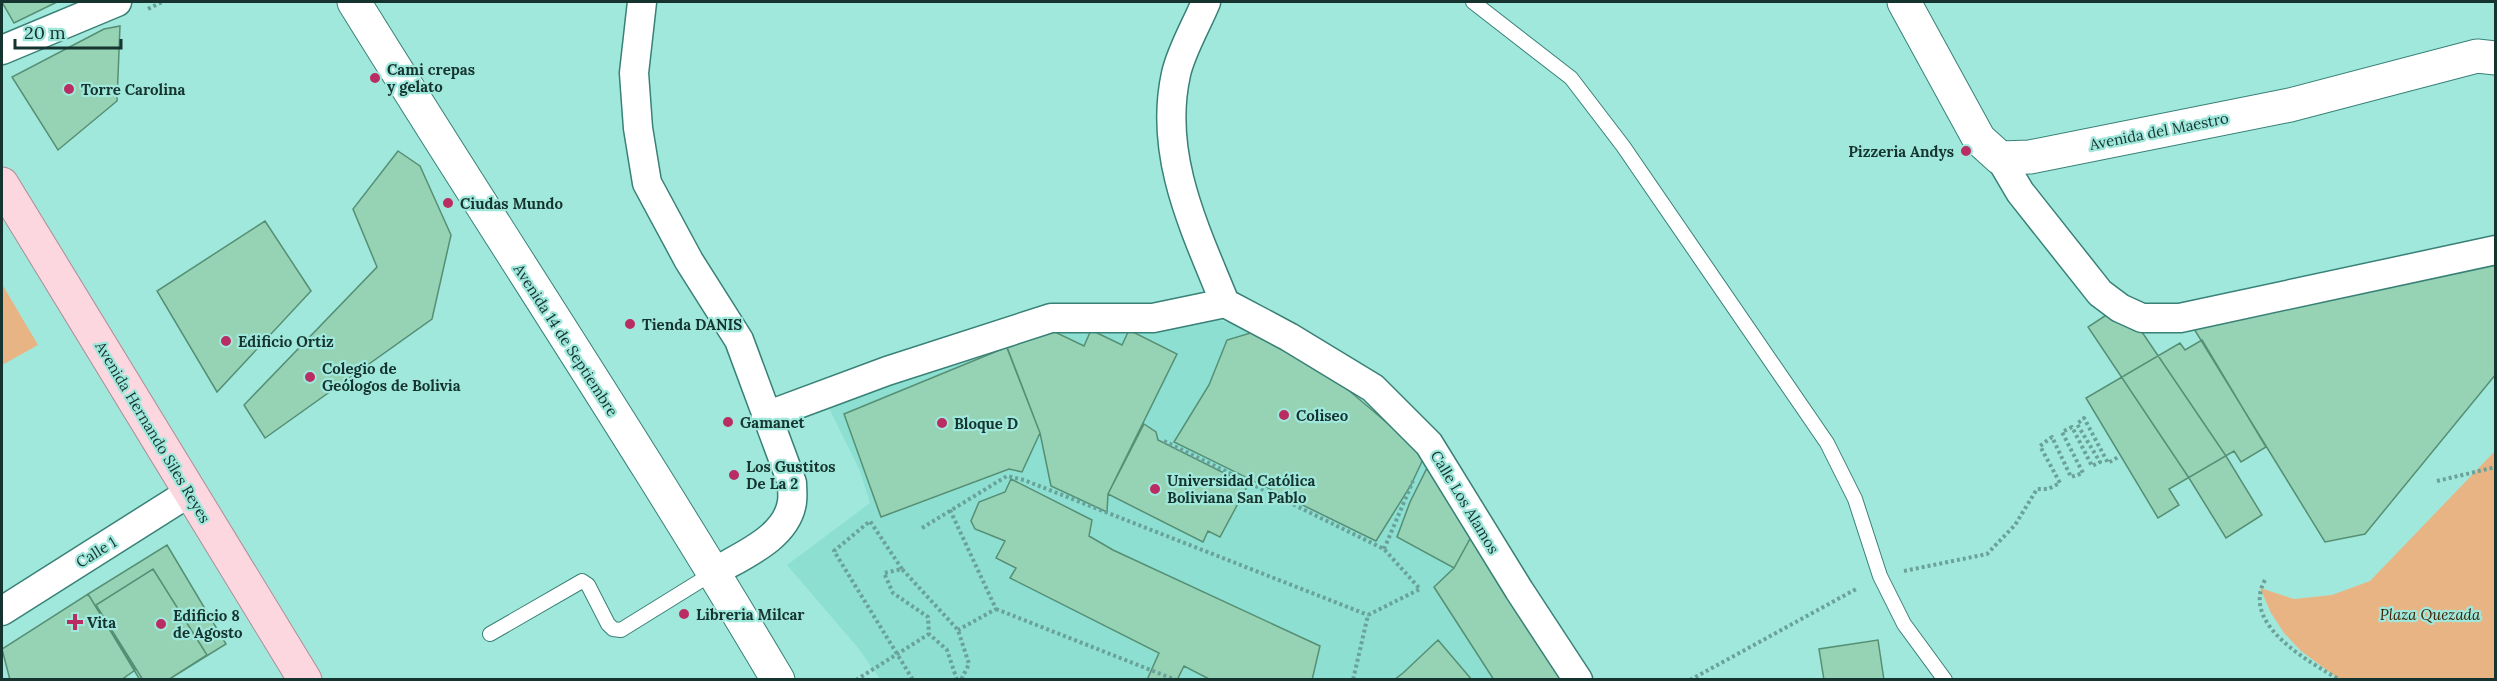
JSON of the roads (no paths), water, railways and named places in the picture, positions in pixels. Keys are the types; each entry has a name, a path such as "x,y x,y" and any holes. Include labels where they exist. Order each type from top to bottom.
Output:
{"main road":[{"name":"Avenida 14 de Septiembre","path":"354,2 459,172 714,572 778,680"},
{"path":"1904,2 1979,139 2000,158"},
{"name":"Avenida del Maestro","path":"2000,158 2030,157 2052,153 2290,105 2477,56 2496,58"},
{"name":"Avenida Hernando Siles Reyes","path":"2,184 305,680"}],"street":[{"path":"2,50 117,2"},
{"path":"642,2 634,73 638,128 647,183 689,261 739,340 792,483 792,503 787,515 770,537 714,572"},
{"path":"766,416 886,371 1051,318 1153,318 1225,303 1182,196 1170,128 1176,72 1206,2"},
{"path":"2000,158 2020,192 2100,293 2120,309 2142,318 2180,318 2496,250"},
{"name":"Calle Los Alamos","path":"1225,303 1290,337 1373,388 1429,444 1519,590 1578,680"},
{"name":"Calle 1","path":"2,612 190,492"}],"lane":[{"path":"1473,2 1571,78 1623,146 1827,443 1855,499 1880,576 1904,624 1945,680"},
{"path":"490,634 582,581 588,585 608,624 613,629 621,630 714,572"}],"place":[{"name":"Cami crepas y gelato","path":"375,78"},
{"name":"Torre Carolina","path":"69,89"},
{"name":"Pizzeria Andys","path":"1966,151"},
{"name":"Ciudas Mundo","path":"448,203"},
{"name":"Tienda DANIS","path":"630,324"},
{"name":"Edificio Ortiz","path":"226,341"},
{"name":"Colegio de Geólogos de Bolivia","path":"310,377"},
{"name":"Coliseo","path":"1284,415"},
{"name":"Gamanet","path":"728,422"},
{"name":"Bloque D","path":"942,423"},
{"name":"Los Gustitos De La 2","path":"734,475"},
{"name":"Universidad Católica Boliviana San Pablo","path":"1155,489"},
{"name":"Libreria Milcar","path":"684,614"},
{"name":"Vita","path":"75,622"},
{"name":"Edificio 8 de Agosto","path":"161,624"}],"park label":[{"name":"Plaza Quezada","path":"2430,614"}]}
